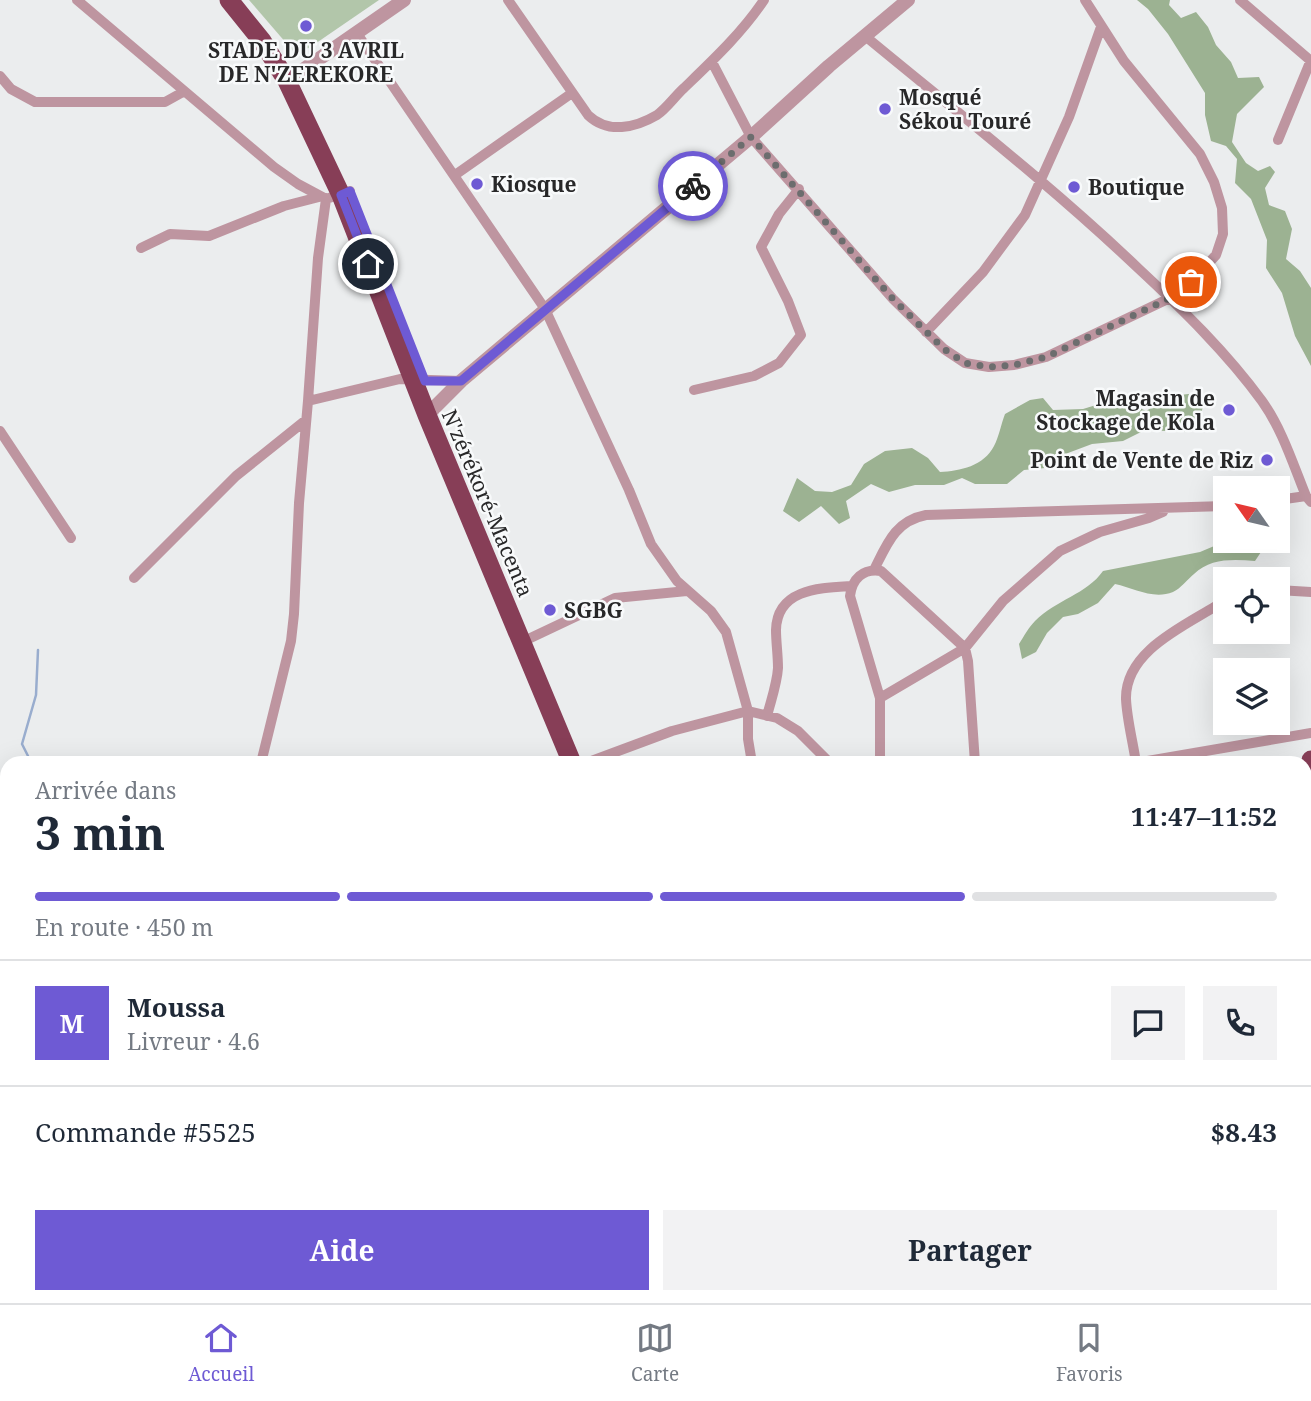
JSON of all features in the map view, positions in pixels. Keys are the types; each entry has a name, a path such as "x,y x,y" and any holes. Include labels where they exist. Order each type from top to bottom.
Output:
{"highway":[{"path":"229,0 291,78 322,125 334,196 419,380 571,756"},
{"path":"243,0 273,37 291,78"}],"street":[{"path":"291,78 404,0"},
{"path":"508,0 572,93 596,123 607,127 625,127 660,113 712,62 764,0"},
{"path":"431,412 461,381 751,137 908,0"},
{"path":"712,62 751,137 893,299 944,349 965,363 989,367 1014,365 1046,357 1170,298 1191,282 1216,256 1223,234 1222,208 1214,182 1200,153 1124,61 1085,0"},
{"path":"1240,0 1311,61 1278,140"},
{"path":"81,1 183,92 274,167 334,196"},
{"path":"926,332 984,272 1025,215 1089,67 1101,27"},
{"path":"356,32 545,309 629,490 651,544 677,582 711,611 726,632 748,711 751,756"},
{"path":"865,36 1041,181 1170,298 1226,358 1262,401 1279,429 1309,499 1290,500"},
{"path":"0,76 11,89 35,102 165,102 183,92"},
{"path":"455,175 572,93"},
{"path":"694,390 754,376 779,363 801,335 788,301 761,247 779,214 799,189"},
{"path":"141,248 170,234 209,236 284,206 334,196"},
{"path":"263,756 291,641 318,258 334,196"},
{"path":"309,401 385,381 461,381"},
{"path":"134,578 236,476 306,420"},
{"path":"0,431 71,538"},
{"path":"874,570 890,537 898,527 908,520 926,515 1213,507"},
{"path":"880,698 965,648 1003,601 1060,551 1100,532 1149,518 1169,509"},
{"path":"767,716 778,670 776,628 782,606 790,597 801,593 851,586 866,571 881,571 965,648 975,756"},
{"path":"851,586 850,596 880,698 880,756"},
{"path":"526,640 615,598 687,591"},
{"path":"1290,591 1311,592"},
{"path":"1135,756 1126,697 1131,677 1141,659 1162,639 1213,608"},
{"path":"590,756 748,711 777,718 799,731 823,756"},
{"path":"1177,756 1311,733"}],"green space":[{"name":"STADE DU 3 AVRIL DE N'ZEREKORE","path":"249,0 379,0 309,48 293,51"},
{"path":"1137,0 1170,0 1169,5 1181,18 1196,12 1208,27 1216,45 1231,62 1238,78 1259,77 1264,87 1237,114 1232,142 1246,163 1258,171 1270,166 1275,172 1265,188 1269,205 1285,211 1292,229 1286,259 1300,271 1311,288 1311,366 1295,336 1282,293 1266,268 1267,240 1251,199 1235,183 1237,159 1226,146 1211,141 1205,115 1205,93 1168,34"},
{"path":"1197,393 1204,404 1201,413 1187,432 1145,430 1123,441 1092,444 1068,453 1045,468 1024,470 1007,484 975,484 962,478 944,485 915,485 889,492 871,484 846,501 850,518 839,524 821,506 799,522 783,511 797,478 815,491 832,492 851,485 864,464 885,451 912,448 928,458 940,472 978,463 994,446 1005,414 1030,400 1043,398 1053,410 1083,409 1119,398 1146,411 1171,396"},
{"path":"1213,546 1213,553 1260,553 1255,561 1230,560 1207,565 1176,591 1166,594 1151,594 1115,584 1098,603 1078,614 1063,617 1047,633 1036,652 1022,659 1019,644 1033,623 1089,586 1103,571 1200,552"}],"waterway":[{"path":"28,756 22,744 36,695 38,650"}],"way so far":[{"path":"693,186 751,137 893,299 944,349 965,363 989,367 1014,365 1046,357 1170,298 1191,282"}],"place":[{"name":"STADE DU 3 AVRIL DE N'ZEREKORE","path":"306,26"},
{"name":"Mosqué Sékou Touré","path":"885,109"},
{"name":"Kiosque","path":"477,184"},
{"name":"Boutique","path":"1074,187"},
{"name":"Magasin de Stockage de Kola","path":"1229,410"},
{"name":"Point de Vente de Riz","path":"1267,460"},
{"name":"SGBG","path":"550,610"}],"route":[{"path":"368,264 341,195 350,191 425,381 461,381 693,186"}]}
